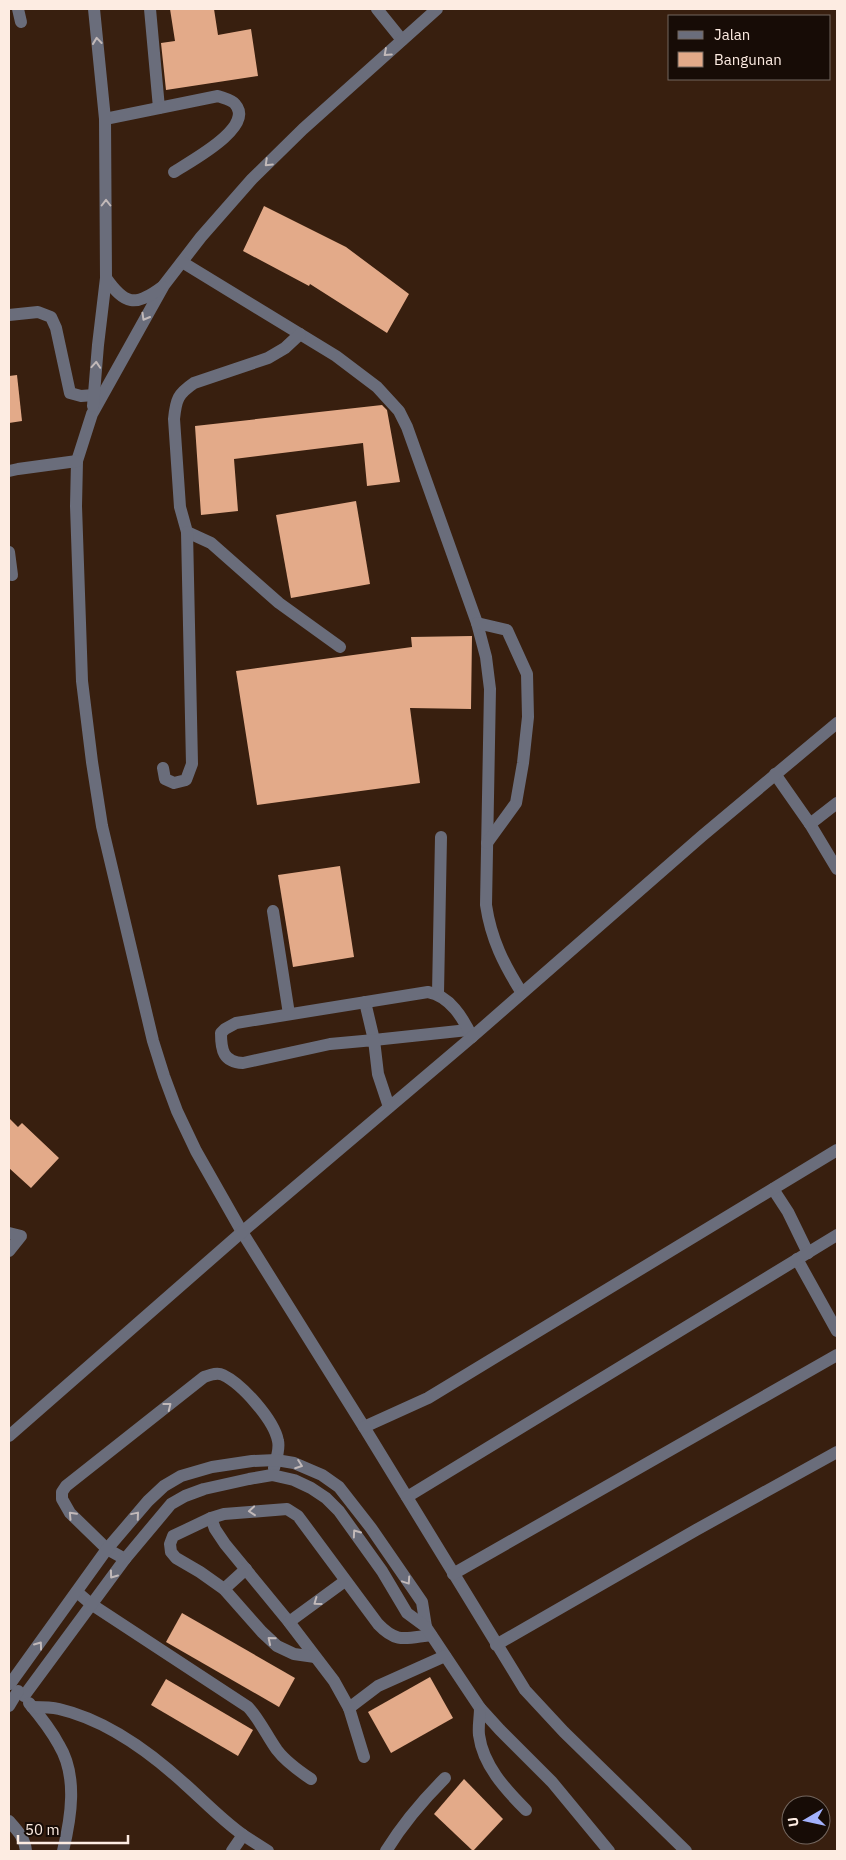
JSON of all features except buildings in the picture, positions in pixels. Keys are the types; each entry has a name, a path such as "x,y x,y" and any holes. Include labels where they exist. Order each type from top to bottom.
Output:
{"street":[{"path":"18,9 20,22"},
{"path":"94,9 105,118 106,278 92,414 77,462 76,506 82,681 92,762 104,834 153,1040 164,1076 177,1111 196,1151 242,1232 408,1497 525,1690 544,1712 686,1851"},
{"path":"150,9 159,108"},
{"path":"378,9 402,40"},
{"path":"92,414 164,285 201,236 252,179 303,129 437,9"},
{"path":"105,118 218,96 234,102 240,110 240,119 222,140 174,172"},
{"path":"182,262 336,356 377,387 400,411 477,622 486,657 490,689 486,906 495,944 506,969 522,993"},
{"path":"106,278 117,293 124,298 135,301 145,298 164,285"},
{"path":"9,315 38,312 51,317 56,328 70,393 81,396 94,395"},
{"path":"163,768 165,779 174,782 186,780 192,764 187,532 180,507 174,419 178,396 194,383 277,354 300,334"},
{"path":"9,471 18,468 77,462"},
{"path":"187,532 211,543 279,603 340,648"},
{"path":"9,552 12,574"},
{"path":"477,622 507,630 527,674 528,716 516,803 487,844"},
{"path":"9,1436 242,1232 389,1107 470,1034 522,993 775,774 837,723"},
{"path":"775,774 810,824 837,869"},
{"path":"810,824 837,803"},
{"path":"438,994 441,837"},
{"path":"273,911 289,1014"},
{"path":"428,992 438,994 447,1000 457,1011 470,1034 330,1044 243,1063 229,1060 224,1054 221,1045 221,1033 236,1023 428,992"},
{"path":"365,1002 374,1040 378,1074 389,1107"},
{"path":"364,1427 428,1398 837,1150"},
{"path":"773,1189 788,1212 802,1256 837,1331"},
{"path":"9,1250 15,1234"},
{"path":"408,1497 837,1235"},
{"path":"453,1574 837,1355"},
{"path":"125,1559 107,1549 70,1513 62,1499 62,1492 66,1486 204,1377 217,1374 223,1375 252,1399 274,1427 279,1443 272,1475"},
{"path":"496,1645 696,1530 837,1452"},
{"path":"9,1706 15,1688 76,1592 107,1549 148,1501 164,1486 181,1476 212,1467 252,1461 276,1460 294,1463 322,1475 339,1488 372,1528 422,1602 429,1631"},
{"path":"212,1467 216,1486"},
{"path":"15,1688 91,1604 125,1559 171,1504 185,1496 216,1486 272,1475 294,1480 326,1498 352,1528 382,1571 407,1613 429,1631 480,1708 552,1782 609,1851"},
{"path":"315,1657 294,1654 278,1646 257,1627 224,1589 176,1558 171,1552 170,1544 173,1536 224,1514 287,1509 298,1516 345,1582 388,1635 404,1638 429,1631"},
{"path":"211,1518 214,1529 225,1544 289,1622 334,1681 349,1708 364,1757"},
{"path":"224,1589 246,1569"},
{"path":"289,1622 345,1582"},
{"path":"76,1592 91,1604 248,1707 278,1750 294,1767 311,1779"},
{"path":"349,1708 378,1686 445,1656"},
{"path":"15,1688 32,1707 60,1745 66,1762 70,1780 70,1808 63,1851"},
{"path":"32,1707 57,1708 86,1717 135,1744 163,1765 223,1821 268,1851"},
{"path":"480,1708 479,1734 482,1750 496,1776 509,1794 526,1810"},
{"path":"386,1851 431,1792 445,1778"},
{"path":"9,1820 26,1844 26,1851"},
{"path":"232,1851 243,1835"}]}
